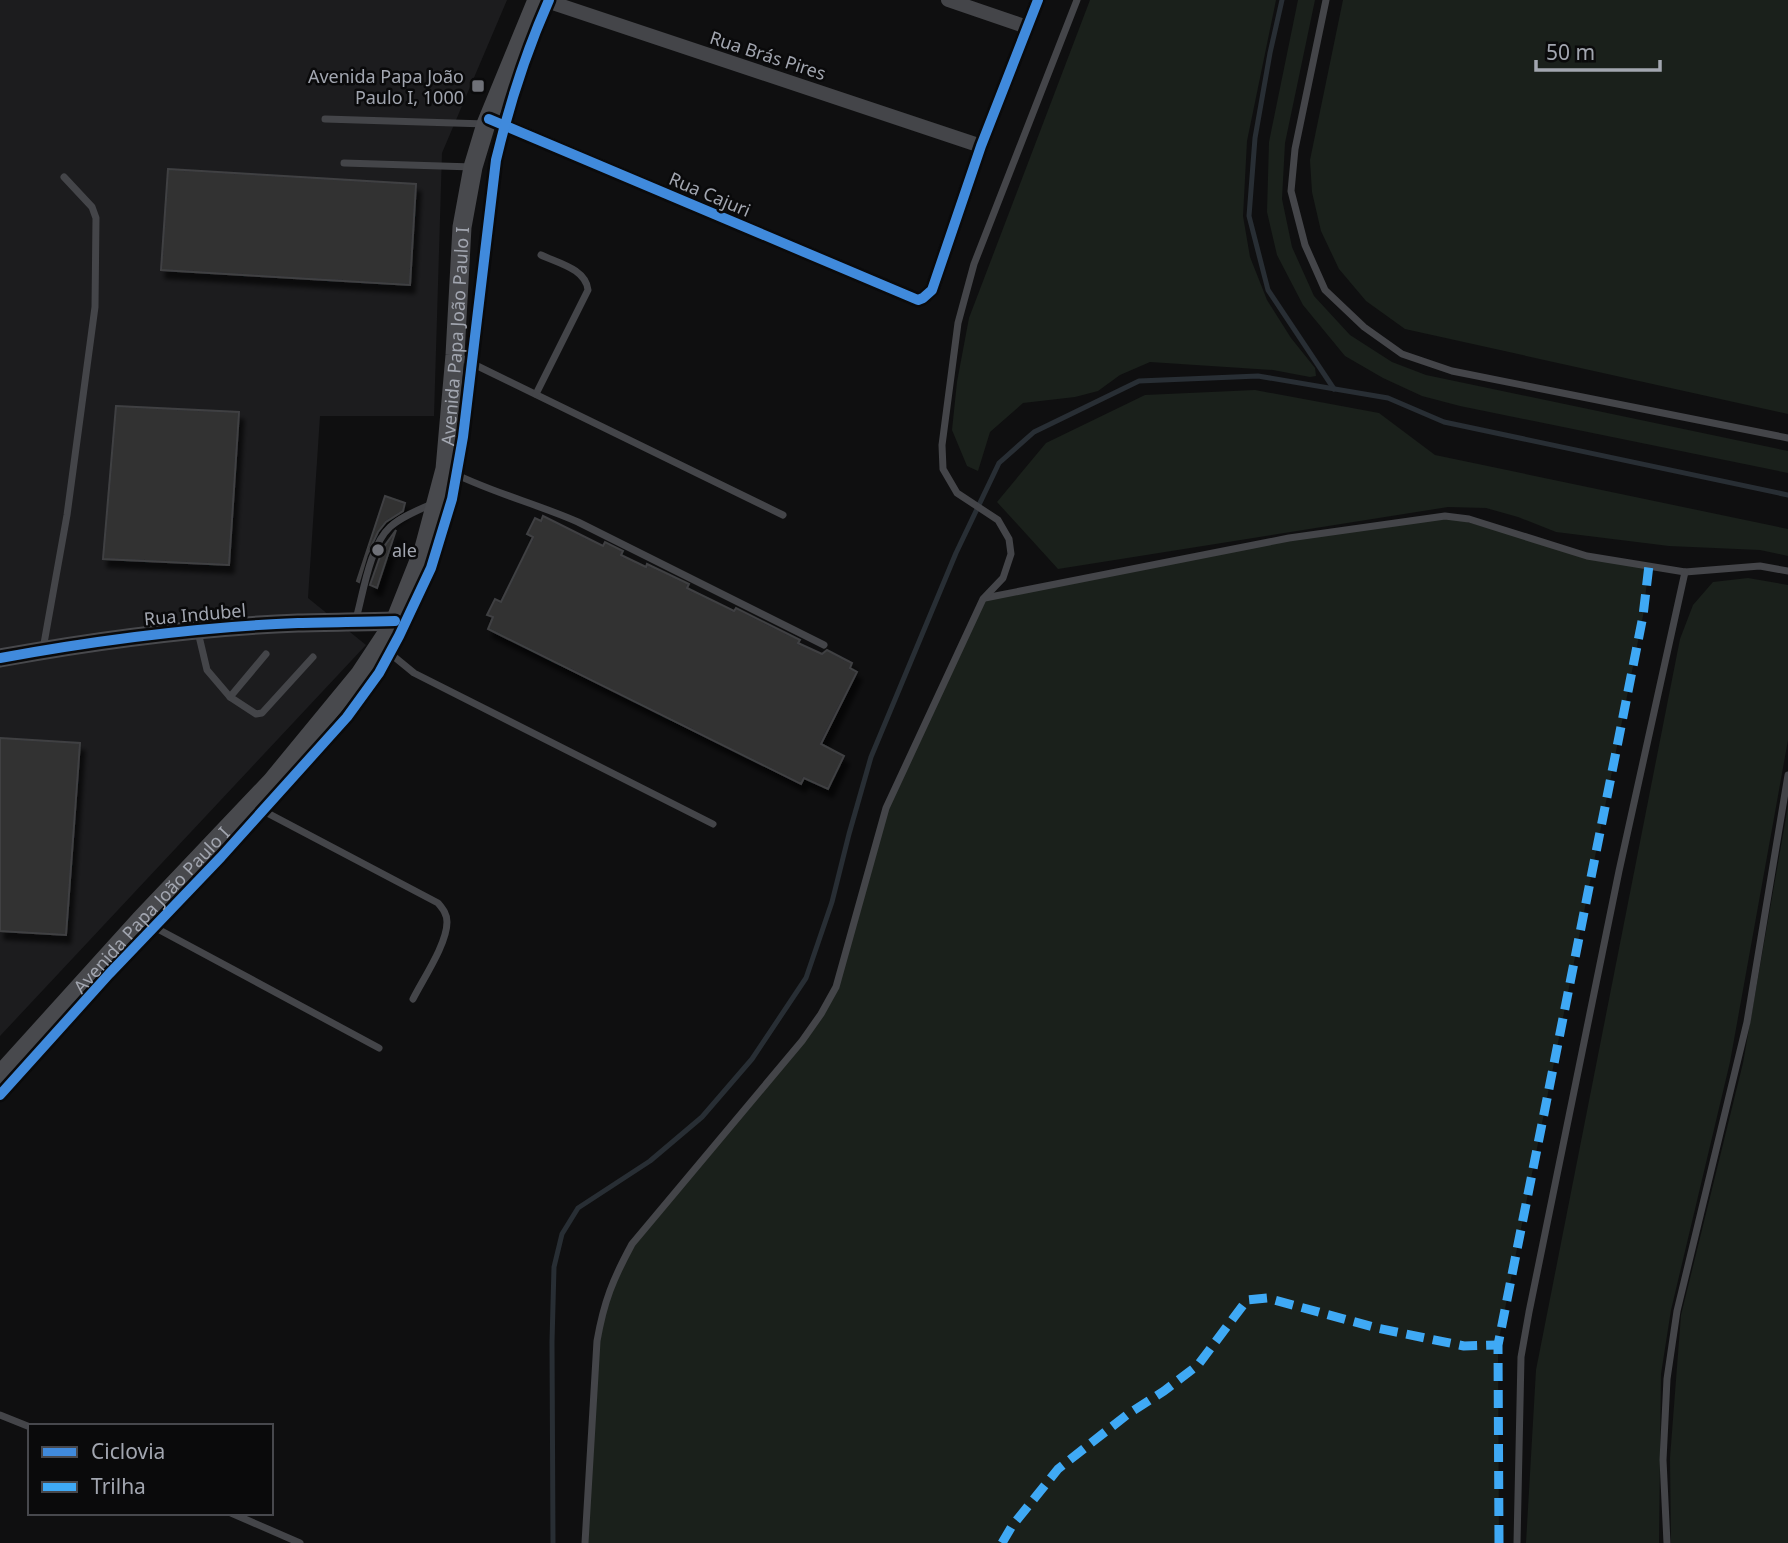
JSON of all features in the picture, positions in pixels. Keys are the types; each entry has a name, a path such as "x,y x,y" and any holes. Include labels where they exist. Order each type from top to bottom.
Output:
{"main road":[{"name":"Avenida Papa João Paulo I","path":"0,1075 140,920 251,805 360,674 394,621 424,548 445,469 462,227 473,167 537,0"},
{"name":"Rua Indubel","path":"0,658 197,630 296,623 394,621"}],"street":[{"name":"Rua Brás Pires","path":"544,0 981,146"},
{"path":"948,0 1027,27"},
{"path":"981,146 1038,0"},
{"name":"Rua Cajuri","path":"488,122 918,300 932,290 981,146"}],"lane":[{"path":"585,1543 597,1341 602,1311 613,1278 632,1244 802,1041 836,987 886,808 983,599 1003,578 1011,554 1009,539 998,520 957,493 943,469 942,445 958,323 974,264 1077,0"},
{"path":"1326,0 1295,149 1291,191 1305,245 1325,290 1354,317 1402,354 1452,371 1788,438"},
{"path":"325,119 488,122"},
{"path":"344,163 473,167"},
{"path":"43,650 69,503 95,307 96,218 92,207 64,177"},
{"path":"536,394 588,290 587,281 581,274 541,255"},
{"path":"455,355 783,515"},
{"path":"445,469 479,486 578,522 824,645"},
{"path":"355,622 382,536 405,516 438,502"},
{"path":"983,599 1289,538 1446,516 1469,519 1587,555 1685,572 1759,566 1788,571"},
{"path":"1517,1543 1521,1357 1619,871 1685,572"},
{"path":"197,630 207,670 230,697 256,714 261,713 313,657"},
{"path":"380,645 414,673 713,824"},
{"path":"230,697 266,654"},
{"path":"1667,1543 1663,1460 1667,1379 1676,1311 1747,1022 1788,775"},
{"path":"251,805 438,903 446,912 444,938 413,999"},
{"path":"140,920 379,1048"},
{"path":"0,1415 28,1426"},
{"path":"236,1515 300,1543"}],"shaded area":[{"path":"0,0 507,0 442,153 434,416 320,416 308,598 366,645 0,1036"},
{"path":"1090,0 1276,0 1247,141 1243,216 1250,257 1267,300 1291,338 1315,368 1316,376 1273,370 1150,362 1120,375 1098,391 1075,397 1023,403 990,432 978,471 967,466 952,430 957,382 969,318"},
{"path":"1298,0 1315,0 1285,143 1282,199 1292,247 1314,296 1350,335 1392,362 1426,375 1788,451 1788,473 1422,396 1345,356 1303,305 1277,255 1267,212 1269,142"},
{"path":"1343,0 1788,0 1788,414 1405,329 1366,301 1339,269 1321,231 1312,192 1310,160"},
{"path":"1255,390 1379,413 1435,455 1788,529 1788,556 1760,550 1669,546 1556,532 1486,508 1448,507 1058,569 997,502 1046,443 1145,395"},
{"path":"1445,516 1587,555 1649,565 1643,616 1498,1344 1499,1543 585,1543 600,1323 623,1260 802,1041 836,987 886,808 983,599 1289,538"},
{"path":"1748,578 1788,585 1788,740 1730,1062 1671,1310 1661,1374 1659,1543 1526,1543 1536,1370 1680,639 1693,605 1713,582"},
{"path":"1788,806 1788,1543 1671,1543 1670,1458 1681,1315 1743,1063"}],"building":[{"path":"168,169 416,184 410,285 161,270"},
{"path":"116,406 239,412 229,565 103,559"},
{"path":"385,496 405,503 403,511 386,522 378,532 367,555 359,582 357,581"},
{"path":"543,516 603,546 605,542 623,551 621,555 689,584 687,588 734,611 736,608 800,640 798,643 822,654 827,650 852,663 850,668 857,672 821,744 844,756 828,789 804,778 801,784 488,629 493,617 487,615 495,599 501,602 533,537 527,534 535,518 541,521"},
{"path":"396,530 377,588 370,585 383,548"},
{"path":"0,738 80,743 66,935 0,931"}],"waterway":[{"path":"1282,0 1255,138 1249,216 1268,290 1334,389"},
{"path":"553,1543 554,1267 562,1234 578,1208 650,1161 702,1117 752,1059 806,978 832,902 871,757 956,553 999,463 1034,432 1139,381 1258,376 1388,398 1444,422 1788,495"}],"marked path":[{"path":"1499,1543 1498,1345 1643,616 1649,565"},
{"path":"1002,1543 1012,1526 1058,1469 1128,1414 1198,1365 1247,1300 1267,1298 1377,1328 1464,1346 1498,1345"}],"cycle path":[{"path":"0,1095 347,717 379,673 399,636 431,568 452,499 463,437 496,160 519,79 549,0"},
{"path":"489,119 918,300 932,290 981,146 1038,0"},
{"path":"0,658 186,631 298,623 395,621"}],"place":[{"name":"Avenida Papa João Paulo I, 1000","path":"478,86"},
{"name":"ale","path":"378,550"}]}
